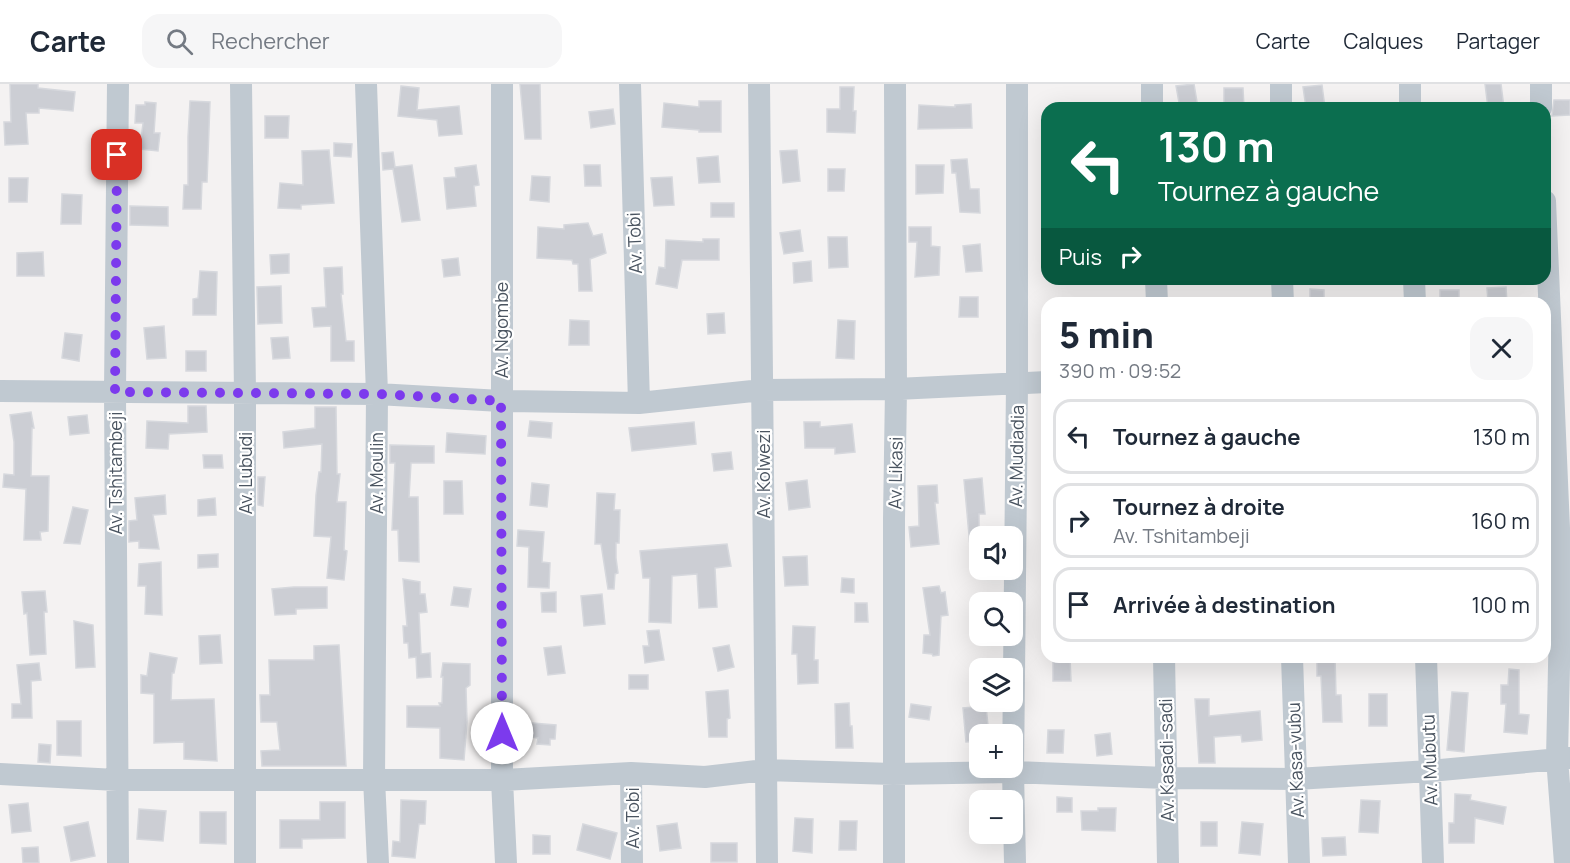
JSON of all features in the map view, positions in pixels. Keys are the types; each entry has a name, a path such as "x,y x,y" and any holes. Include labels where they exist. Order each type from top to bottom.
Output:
{"street":[{"name":"Av. Tshitambeji","path":"118,84 115,392 118,863"},
{"name":"Av. Lubudi","path":"241,84 245,393 245,863"},
{"name":"Av. Moulin","path":"366,84 377,394 374,779 378,863"},
{"name":"Av. Ngombe","path":"502,84 502,780 506,863"},
{"name":"Av. Tobi","path":"630,84 639,403"},
{"name":"Av. Kolwezi","path":"759,84 767,863"},
{"name":"Av. Likasi","path":"894,863 897,389 895,84"},
{"name":"Av. Mudiadia","path":"1013,724 1017,84"},
{"path":"1152,84 1152,102"},
{"path":"1281,84 1281,102"},
{"path":"1410,84 1410,102"},
{"path":"1540,84 1541,102"},
{"path":"1550,285 1556,375 1565,863"},
{"path":"0,391 377,394 501,401 639,403 762,390 897,389 1041,382"},
{"name":"Av. Kasadi-sadi","path":"1164,663 1168,863"},
{"name":"Av. Kasa-vubu","path":"1292,663 1299,863"},
{"name":"Av. Mubutu","path":"1426,663 1433,863"},
{"path":"1023,772 1166,778 1296,778 1430,771 1563,758"},
{"path":"0,774 117,780 502,780 632,773 705,777 765,770 893,774 969,773"},
{"name":"Av. Tobi","path":"632,773 632,863"},
{"name":"Av. Mudiadia","path":"1013,778 1015,863"}],"building":[{"path":"10,84 38,84 38,88 75,92 73,111 39,108 39,113 26,113 28,144 5,145 4,122 11,122"},
{"path":"520,84 540,84 541,139 525,139"},
{"path":"1194,84 1197,102 1179,102 1176,86"},
{"path":"1485,84 1501,84 1503,102 1487,102"},
{"path":"1322,85 1324,102 1305,102 1303,87"},
{"path":"401,86 419,88 417,110 459,106 462,134 439,136 437,120 398,116"},
{"path":"840,87 854,87 855,133 827,132 827,109 840,109"},
{"path":"1224,88 1243,88 1244,102 1224,102"},
{"path":"1554,100 1570,100 1570,115 1552,116"},
{"path":"190,101 210,102 207,182 202,182 201,209 183,209 184,185 188,185"},
{"path":"699,101 721,101 721,132 699,132 699,130 662,127 664,103 699,107"},
{"path":"145,102 156,103 154,133 160,133 158,151 140,149 143,123 135,123 136,105 145,105"},
{"path":"971,104 972,128 918,129 919,105 955,107 955,105"},
{"path":"613,109 615,124 591,128 589,112"},
{"path":"265,116 289,116 288,138 265,138"},
{"path":"334,143 352,144 351,157 334,156"},
{"path":"329,150 334,203 301,205 301,209 278,208 280,183 303,185 302,151"},
{"path":"797,150 800,181 783,183 780,151"},
{"path":"393,152 395,167 412,165 420,220 402,222 393,169 383,170 382,153"},
{"path":"718,156 720,182 699,183 697,158"},
{"path":"967,159 970,189 979,189 980,213 960,212 956,173 952,173 951,160"},
{"path":"476,165 479,185 474,186 476,206 447,209 444,178 456,177 455,168"},
{"path":"584,165 600,165 601,186 585,186"},
{"path":"916,165 944,165 943,193 916,194"},
{"path":"828,169 845,169 844,191 828,191"},
{"path":"532,176 550,177 549,202 530,200"},
{"path":"672,177 674,205 654,206 651,178"},
{"path":"9,178 28,178 27,202 9,202"},
{"path":"62,194 82,195 81,224 61,224"},
{"path":"711,203 734,203 734,217 711,217"},
{"path":"130,206 168,207 168,226 130,225"},
{"path":"588,223 593,236 602,234 606,253 590,259 592,291 579,291 578,264 573,264 572,260 537,258 538,227 564,229 564,225"},
{"path":"909,227 931,227 931,246 940,247 939,275 915,277 917,242 909,242"},
{"path":"800,230 803,251 784,254 780,233"},
{"path":"828,237 847,237 848,267 829,268"},
{"path":"703,239 719,239 719,260 682,260 677,288 656,284 659,267 665,268 666,240 703,242"},
{"path":"980,244 982,271 966,272 963,246"},
{"path":"43,252 44,276 17,276 17,253"},
{"path":"289,254 289,273 271,274 270,255"},
{"path":"458,258 460,275 444,277 442,260"},
{"path":"811,261 812,281 794,283 793,263"},
{"path":"342,267 343,294 341,294 346,341 354,341 354,361 331,361 331,326 314,327 312,308 326,307 324,268"},
{"path":"200,271 217,272 216,315 193,315 193,299 198,298"},
{"path":"281,286 282,323 258,324 257,287"},
{"path":"1506,287 1507,297 1488,297 1487,288"},
{"path":"1310,289 1324,290 1324,297 1310,297"},
{"path":"1440,290 1459,290 1459,297 1440,297"},
{"path":"960,297 978,297 978,317 959,317"},
{"path":"724,313 725,333 708,334 707,314"},
{"path":"570,320 589,321 589,345 569,345"},
{"path":"838,320 855,321 854,359 836,358"},
{"path":"164,326 166,358 147,359 144,328"},
{"path":"65,333 82,335 79,361 62,358"},
{"path":"288,337 290,358 273,359 271,338"},
{"path":"186,351 206,351 206,371 186,371"},
{"path":"188,406 206,406 207,432 169,434 168,449 146,448 147,421 188,423"},
{"path":"315,407 336,407 337,474 340,474 337,502 346,502 344,550 347,551 344,580 327,578 331,537 314,536 322,444 284,448 283,432 315,428"},
{"path":"31,412 34,428 32,428 31,476 49,476 48,531 40,532 41,540 24,540 26,489 3,487 4,474 14,475 14,442 10,415"},
{"path":"87,415 89,433 70,435 68,417"},
{"path":"530,421 552,423 551,438 528,436"},
{"path":"694,422 696,444 632,451 629,428"},
{"path":"804,422 820,422 820,427 852,424 855,452 835,454 835,448 805,448"},
{"path":"447,433 486,436 485,454 446,452"},
{"path":"390,445 434,446 434,463 411,463 409,497 418,497 419,562 399,561 398,530 392,530 395,463 390,463"},
{"path":"731,452 733,469 714,471 712,454"},
{"path":"203,455 222,455 223,468 204,468"},
{"path":"258,477 265,477 263,506 258,505"},
{"path":"982,478 985,514 979,514 979,526 969,526 969,535 964,480"},
{"path":"807,480 810,507 789,510 786,483"},
{"path":"444,481 462,481 463,514 444,514"},
{"path":"532,483 549,485 547,507 530,505"},
{"path":"937,485 938,503 935,503 939,544 911,547 909,527 919,526 918,486"},
{"path":"597,493 615,494 614,510 620,510 619,543 616,543 618,573 615,574 614,589 608,589 601,544 595,544"},
{"path":"165,495 166,514 153,515 159,549 139,548 139,541 129,542 129,521 137,520 135,498"},
{"path":"215,498 216,515 198,516 198,500"},
{"path":"73,507 88,510 80,544 64,543"},
{"path":"518,530 544,532 542,562 550,563 549,588 528,587 529,547 517,546"},
{"path":"727,544 731,566 715,568 717,607 699,608 697,574 672,576 671,623 649,622 650,578 643,578 640,551"},
{"path":"218,554 218,567 198,568 198,555"},
{"path":"807,556 808,585 785,586 783,557"},
{"path":"161,562 162,615 145,614 146,586 138,586 139,564"},
{"path":"842,578 854,579 854,593 841,592"},
{"path":"403,579 420,582 420,594 425,594 427,612 419,613 421,654 430,653 431,677 417,678 416,657 409,658 408,643 404,643 403,626 407,626"},
{"path":"939,586 941,593 945,592 948,615 941,616 939,655 933,656 923,653 924,635 930,635 923,588"},
{"path":"327,587 327,608 296,609 296,614 275,615 272,589"},
{"path":"454,587 471,589 468,607 451,605"},
{"path":"45,591 46,654 30,655 27,613 24,614 22,592"},
{"path":"556,592 556,612 542,612 541,593"},
{"path":"602,594 605,624 584,626 581,596"},
{"path":"855,603 867,603 868,622 855,622"},
{"path":"74,621 93,625 95,667 76,668"},
{"path":"793,626 815,627 814,660 818,660 818,683 798,684 797,654 792,654"},
{"path":"659,630 664,660 645,663 643,646 649,646 647,631"},
{"path":"220,635 222,663 200,664 199,636"},
{"path":"339,645 346,766 262,766 261,751 280,750 277,722 261,722 260,695 270,695 269,660 314,660 314,646"},
{"path":"729,645 734,667 718,671 713,648"},
{"path":"561,646 565,673 548,675 544,648"},
{"path":"150,653 177,658 174,673 172,673 171,700 214,699 217,761 184,759 184,742 154,743 154,694 141,693 141,675 147,676"},
{"path":"39,663 41,680 31,681 32,718 12,718 12,704 21,704 17,665"},
{"path":"443,663 470,664 470,685 466,688 467,722 464,760 440,758 440,728 407,727 407,706 440,706 439,703 442,703"},
{"path":"1053,663 1070,663 1071,681 1053,681"},
{"path":"1317,663 1335,663 1336,695 1341,695 1342,722 1323,722 1321,676 1317,676"},
{"path":"1509,669 1519,670 1519,714 1529,715 1527,734 1504,732 1506,704 1501,704 1501,685 1508,685"},
{"path":"629,675 648,675 648,689 629,689"},
{"path":"728,690 730,718 727,719 727,737 709,737 706,692"},
{"path":"1452,692 1468,693 1464,752 1447,750"},
{"path":"1369,694 1387,694 1387,726 1369,726"},
{"path":"1195,699 1209,699 1209,716 1260,711 1262,740 1242,742 1241,735 1214,737 1215,763 1199,763"},
{"path":"849,703 853,748 836,748 835,704"},
{"path":"911,704 931,707 929,720 909,717"},
{"path":"969,707 969,712 987,712 988,724 969,724 969,742 966,742 963,708"},
{"path":"57,721 81,721 81,756 57,755"},
{"path":"532,723 556,725 555,739 550,739 550,745 537,744 538,738 531,737"},
{"path":"1048,730 1064,730 1063,753 1047,753"},
{"path":"1110,733 1112,754 1097,756 1095,735"},
{"path":"39,744 51,745 50,763 38,762"},
{"path":"1455,794 1471,795 1470,800 1506,807 1503,824 1475,818 1474,843 1449,843 1449,823 1454,823"},
{"path":"1057,797 1072,798 1072,812 1057,812"},
{"path":"401,800 426,801 425,824 419,824 415,858 392,856 393,841 400,842"},
{"path":"1361,800 1380,801 1378,833 1359,832"},
{"path":"320,802 345,802 345,838 302,839 302,848 280,848 280,820 320,820"},
{"path":"28,803 31,831 12,833 9,805"},
{"path":"1098,808 1116,808 1115,831 1082,830 1081,811 1098,811"},
{"path":"139,809 166,811 163,841 137,839"},
{"path":"200,812 226,812 226,844 200,843"},
{"path":"795,818 813,819 812,853 793,851"},
{"path":"840,821 857,821 856,850 839,850"},
{"path":"88,822 95,856 71,861 64,827"},
{"path":"1201,822 1217,822 1217,846 1201,846"},
{"path":"1242,822 1263,824 1260,855 1239,853"},
{"path":"677,823 681,848 660,851 657,826"},
{"path":"583,824 617,833 610,859 577,850"},
{"path":"533,835 550,836 550,854 533,854"},
{"path":"1345,837 1346,855 1323,856 1322,838"},
{"path":"711,843 737,843 737,862 711,862"},
{"path":"38,847 39,863 23,863 22,848"}],"route":[{"path":"117,155 115,392 377,394 501,401 502,733"}]}
